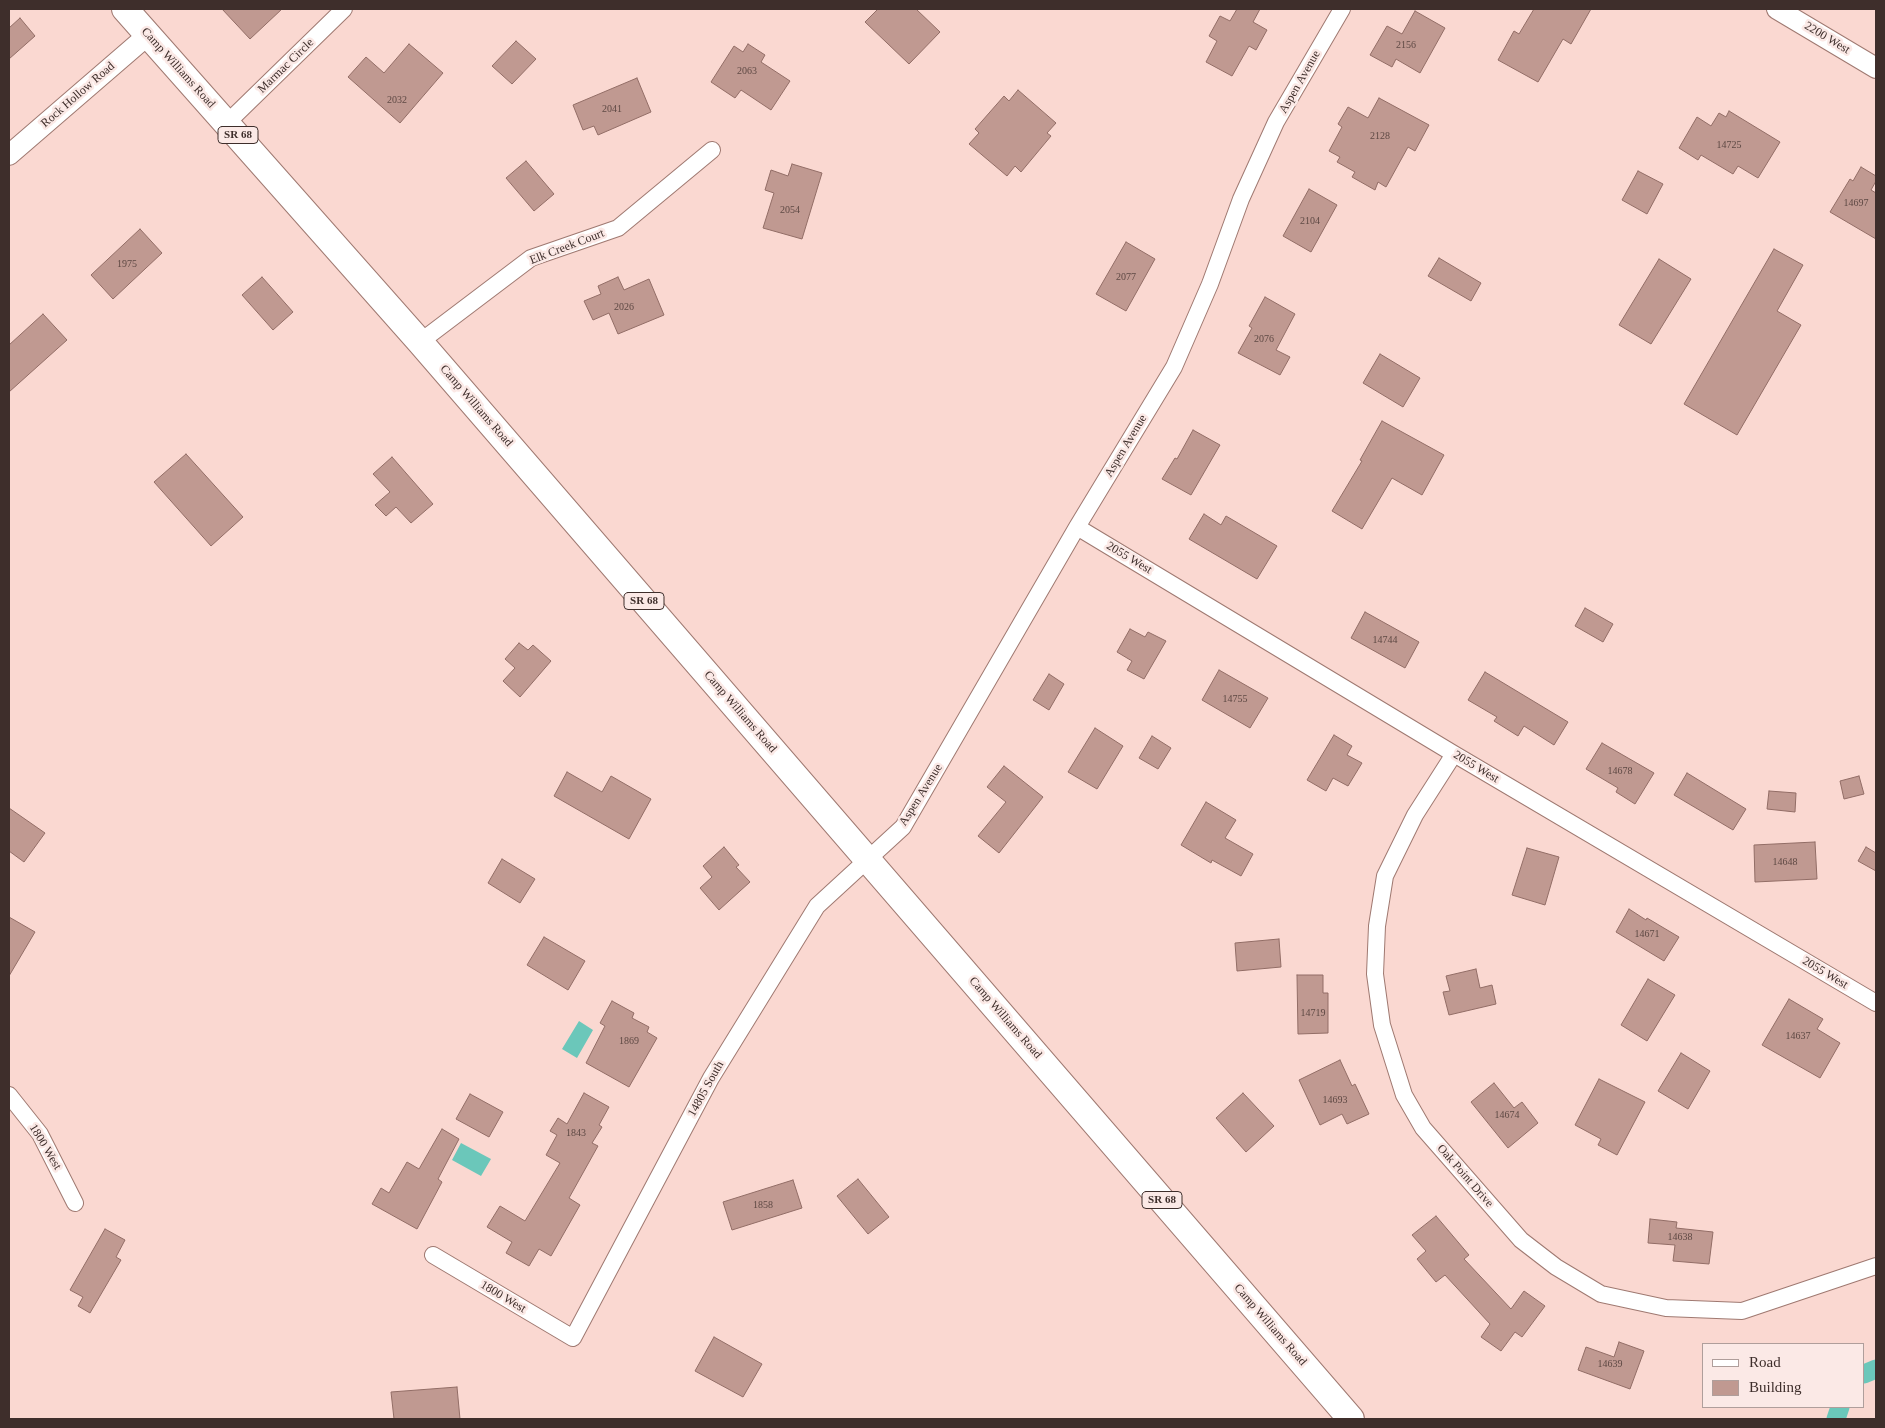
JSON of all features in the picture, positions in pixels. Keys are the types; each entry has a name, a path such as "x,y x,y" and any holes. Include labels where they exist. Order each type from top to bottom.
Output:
{"main road":[{"name":"Camp Williams Road","path":"125,9 228,123 420,342 1352,1419"}],"street":[{"name":"Marmac Circle","path":"228,123 344,9"},
{"name":"Aspen Avenue","path":"868,859 903,827 914,810 1077,527 1174,367 1210,284 1241,199 1272,131 1342,9"},
{"name":"2200 West","path":"1777,9 1876,68"},
{"name":"Rock Hollow Road","path":"9,155 148,34"},
{"name":"Elk Creek Court","path":"420,342 531,258 618,228 712,150"},
{"name":"2055 West","path":"1077,527 1454,754 1876,1003"},
{"name":"Oak Point Drive","path":"1454,754 1415,814 1385,876 1377,926 1375,974 1382,1025 1404,1095 1423,1128 1521,1240 1556,1267 1601,1294 1666,1308 1742,1310 1876,1266"},
{"name":"14805 South","path":"573,1338 711,1078 812,914 817,906 868,859"},
{"name":"1800 West","path":"9,1095 40,1134 75,1203"},
{"name":"1800 West","path":"433,1255 573,1338"}],"water":[{"path":"579,1021 593,1030 577,1058 562,1049"},
{"path":"461,1143 491,1159 481,1176 452,1160"}],"building":[{"path":"222,9 282,9 250,39"},
{"path":"878,9 916,9 940,32 909,64 865,22"},
{"path":"1237,9 1260,9 1253,22 1267,30 1256,50 1249,46 1232,76 1206,62 1217,41 1209,36 1220,16 1230,21"},
{"path":"1534,9 1591,9 1571,44 1563,39 1538,82 1498,60 1514,31 1519,34"},
{"path":"1415,11 1445,28 1420,73 1396,59 1392,67 1370,55 1387,26 1402,34"},
{"path":"20,18 35,36 9,59 9,28"},
{"path":"516,41 536,59 512,84 492,66"},
{"path":"409,44 443,73 400,123 348,77 366,57 384,73"},
{"path":"748,44 765,55 761,62 790,81 771,110 741,90 735,98 711,82 734,46 743,52"},
{"path":"637,78 651,112 598,135 594,126 583,130 573,105"},
{"path":"1018,90 1056,123 1047,133 1051,136 1021,172 1015,166 1007,176 969,144 979,133 975,129 1004,96 1009,101"},
{"path":"1379,98 1429,125 1415,151 1408,147 1386,187 1378,182 1375,190 1352,177 1355,172 1337,162 1340,157 1329,151 1342,127 1338,124 1348,107 1368,118"},
{"path":"1729,111 1780,142 1758,178 1738,166 1733,174 1701,155 1698,160 1679,148 1697,117 1711,126 1719,113 1726,117"},
{"path":"526,161 554,194 534,211 506,178"},
{"path":"792,164 822,173 802,239 763,228 774,193 765,190 771,170 788,176"},
{"path":"1861,167 1876,176 1876,181 1871,190 1876,193 1876,239 1830,212 1850,179 1853,181"},
{"path":"1638,171 1663,184 1647,214 1622,200"},
{"path":"1309,189 1337,205 1311,252 1283,236"},
{"path":"140,229 162,253 113,299 91,275"},
{"path":"1126,242 1155,259 1126,311 1096,294"},
{"path":"1774,249 1803,265 1777,311 1801,325 1737,435 1684,404"},
{"path":"1439,258 1481,283 1471,301 1428,276"},
{"path":"1659,259 1691,279 1651,344 1619,325"},
{"path":"262,277 293,312 273,330 242,295"},
{"path":"618,277 624,290 649,279 664,315 618,334 609,313 593,320 584,301 601,294 598,286"},
{"path":"1265,297 1295,314 1276,350 1290,357 1280,375 1238,353 1252,328 1249,326"},
{"path":"43,314 67,340 9,392 9,345"},
{"path":"1380,354 1420,378 1403,407 1363,383"},
{"path":"1382,421 1444,455 1422,495 1392,478 1362,529 1332,511 1362,461 1360,460"},
{"path":"1193,430 1220,445 1191,495 1162,479 1175,458 1177,459"},
{"path":"186,454 243,517 211,546 154,482"},
{"path":"392,457 433,504 411,523 396,507 386,516 375,505 390,492 373,474"},
{"path":"1204,514 1221,525 1226,516 1277,546 1257,579 1189,539"},
{"path":"1585,608 1613,624 1603,642 1575,626"},
{"path":"1365,612 1419,642 1405,668 1351,638"},
{"path":"1130,629 1145,637 1148,632 1166,641 1144,679 1127,670 1132,661 1117,652"},
{"path":"519,643 528,650 533,645 551,661 520,697 503,681 515,668 505,659"},
{"path":"1219,670 1268,698 1250,728 1202,700"},
{"path":"1485,672 1568,722 1554,745 1524,726 1518,736 1494,721 1497,717 1468,700"},
{"path":"1049,674 1064,684 1049,710 1033,700"},
{"path":"1095,728 1123,746 1097,789 1068,772"},
{"path":"1334,735 1352,746 1347,755 1362,763 1348,786 1333,778 1326,791 1307,780"},
{"path":"1152,736 1171,748 1158,769 1139,758"},
{"path":"1602,743 1654,773 1635,804 1616,792 1618,788 1586,769"},
{"path":"1004,766 1043,797 999,853 978,836 1006,802 987,787"},
{"path":"567,772 602,792 611,776 651,799 629,839 554,796"},
{"path":"1687,773 1746,809 1733,830 1674,795"},
{"path":"1859,776 1864,794 1844,799 1840,781"},
{"path":"1769,791 1796,793 1795,812 1767,809"},
{"path":"1206,802 1236,820 1225,838 1253,854 1241,876 1212,860 1211,863 1181,845"},
{"path":"9,808 45,833 24,862 9,851"},
{"path":"1815,842 1817,879 1755,882 1754,845"},
{"path":"724,847 739,865 736,867 750,882 719,910 700,888 712,877 703,866"},
{"path":"1866,847 1876,853 1876,871 1858,861"},
{"path":"1527,848 1559,857 1545,905 1512,895"},
{"path":"502,859 535,879 520,903 488,883"},
{"path":"1629,909 1679,937 1664,961 1616,932"},
{"path":"9,917 35,932 9,976"},
{"path":"544,937 585,961 568,990 527,965"},
{"path":"1279,939 1281,967 1237,971 1235,943"},
{"path":"1476,969 1480,988 1492,985 1496,1004 1449,1015 1443,992 1450,991 1446,976"},
{"path":"1297,975 1323,975 1323,993 1328,993 1328,1033 1298,1034"},
{"path":"1648,979 1675,995 1647,1041 1621,1025"},
{"path":"1789,999 1823,1019 1817,1029 1840,1043 1820,1078 1762,1045"},
{"path":"612,1001 634,1013 632,1018 649,1027 647,1032 657,1038 629,1087 586,1063 605,1026 600,1023"},
{"path":"1681,1053 1710,1071 1688,1109 1658,1091"},
{"path":"1340,1060 1352,1086 1355,1084 1369,1114 1347,1124 1342,1114 1320,1125 1299,1080"},
{"path":"1599,1079 1645,1102 1617,1155 1598,1145 1601,1139 1575,1125"},
{"path":"1494,1083 1514,1108 1522,1102 1538,1123 1508,1148 1471,1102"},
{"path":"584,1093 609,1107 599,1125 602,1127 592,1143 598,1146 569,1198 580,1205 551,1256 539,1249 529,1266 506,1253 512,1242 487,1227 500,1206 525,1221 560,1163 546,1155 557,1135 550,1131 558,1118 567,1124"},
{"path":"1243,1093 1274,1126 1246,1152 1216,1118"},
{"path":"470,1094 503,1112 489,1137 456,1119"},
{"path":"442,1129 459,1139 438,1179 442,1182 417,1229 372,1204 381,1188 389,1193 407,1162 419,1169"},
{"path":"858,1179 889,1217 868,1234 837,1196"},
{"path":"793,1180 802,1208 732,1230 723,1202"},
{"path":"1436,1216 1469,1255 1464,1259 1511,1309 1524,1291 1545,1306 1522,1337 1515,1332 1501,1351 1481,1337 1490,1324 1445,1275 1436,1282 1417,1259 1426,1251 1412,1235"},
{"path":"1650,1219 1677,1222 1676,1228 1713,1232 1709,1264 1673,1261 1675,1245 1648,1243"},
{"path":"105,1229 125,1240 116,1257 121,1260 90,1313 78,1306 83,1297 70,1290"},
{"path":"714,1337 762,1364 743,1397 695,1371"},
{"path":"1619,1342 1644,1351 1630,1389 1578,1370 1586,1347 1614,1357"},
{"path":"457,1387 460,1419 394,1419 391,1392"}],"waterway":[{"path":"1865,1374 1876,1369"},
{"path":"1836,1419 1840,1408"}]}
